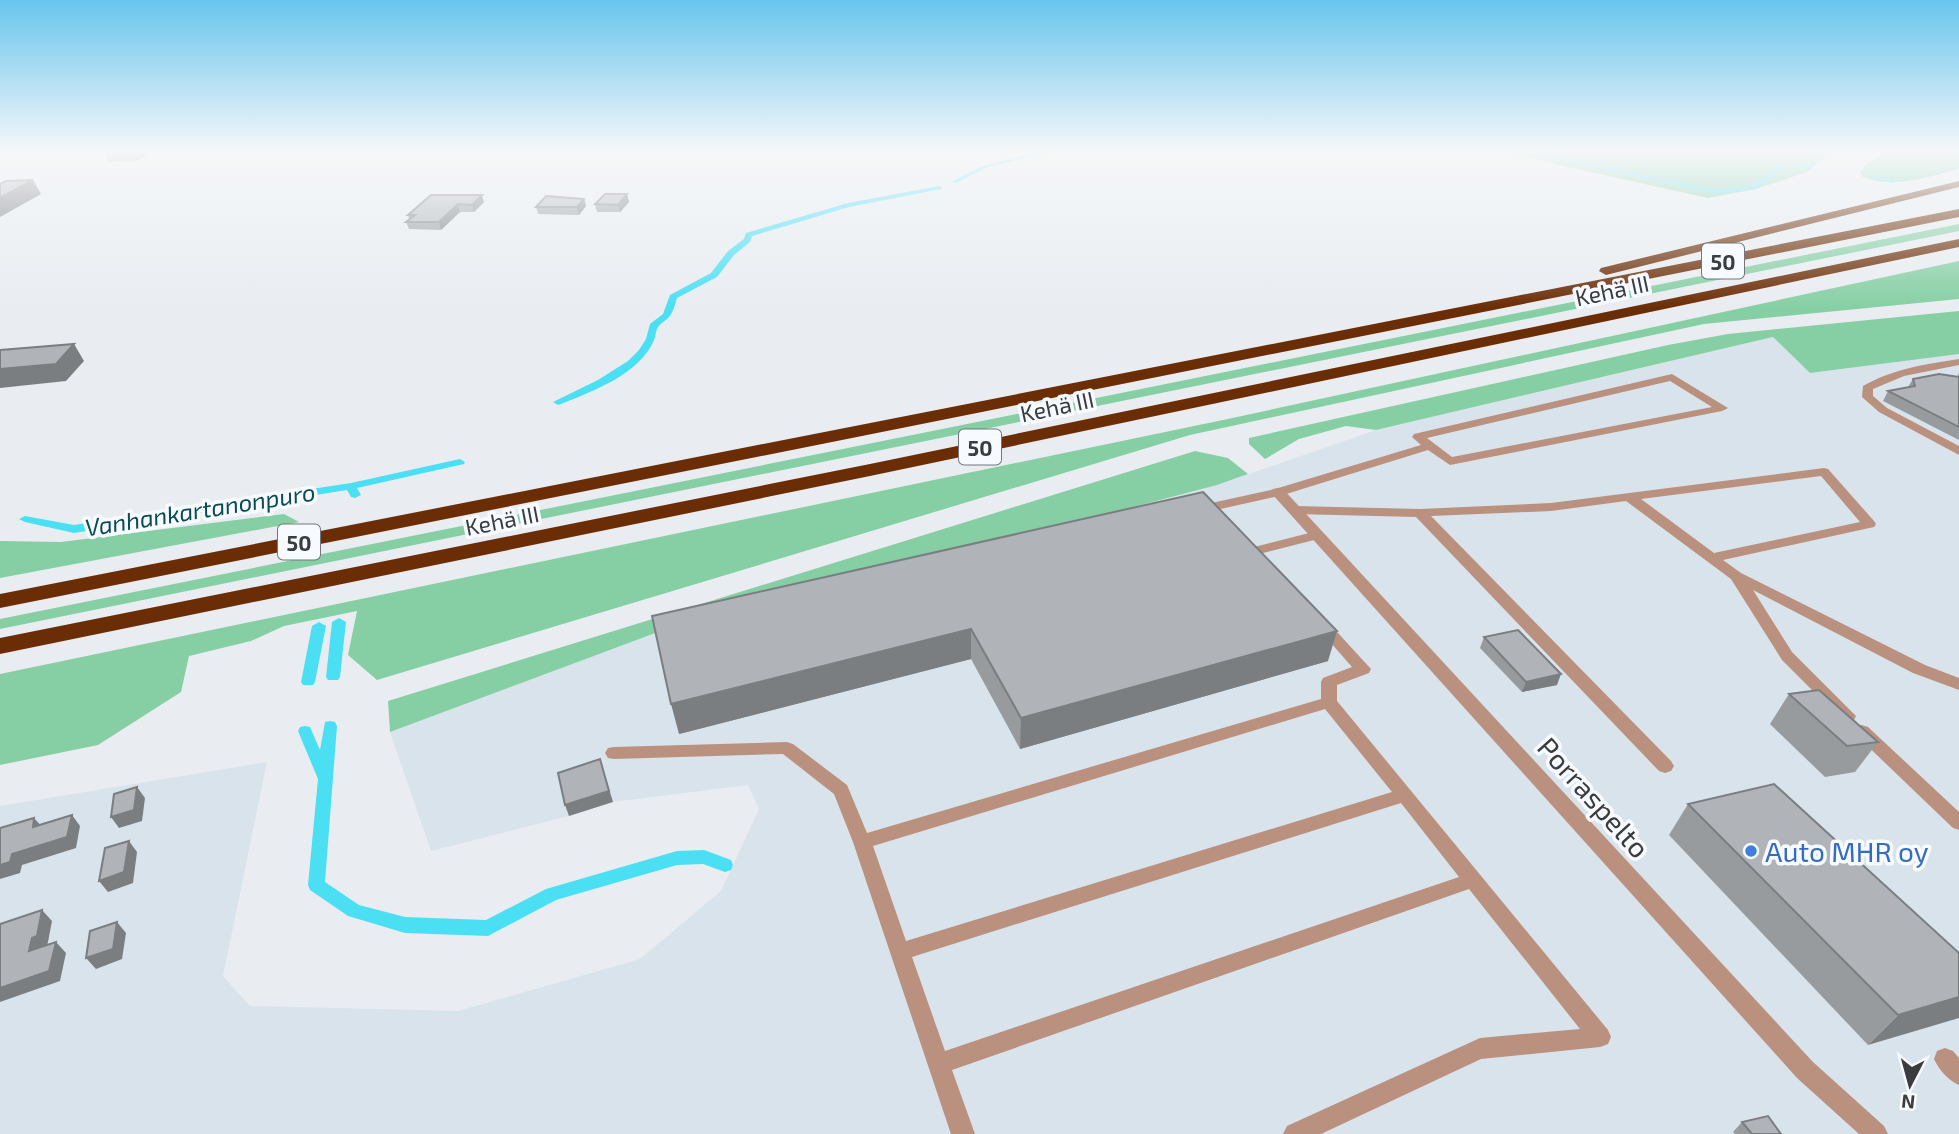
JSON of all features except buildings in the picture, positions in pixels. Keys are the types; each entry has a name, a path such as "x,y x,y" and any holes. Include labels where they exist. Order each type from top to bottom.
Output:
{"highway":[{"path":"1487,308 1623,266 1881,203"},
{"name":"Kehä III","path":"0,601 1959,213"},
{"name":"Kehä III","path":"0,646 870,470 1959,243"}],"street":[{"path":"1959,362 1912,370 1882,379 1867,388 1868,397 1883,410 1959,451"},
{"path":"1672,377 1722,408 1450,461 1430,446 1418,437 1672,377"},
{"path":"1190,512 1278,492 1430,446"},
{"path":"1294,510 1420,513 1551,507 1824,472 1869,524 1713,558"},
{"name":"Porraspelto","path":"1278,492 1805,1070 1876,1134"},
{"path":"1629,497 1737,576 1919,670 1959,684"},
{"path":"1217,505 1232,523"},
{"path":"1420,513 1665,765"},
{"path":"1256,551 1317,535"},
{"path":"1737,576 1787,656 1929,797 1959,823"},
{"path":"1295,1134 1480,1049 1600,1037 1329,702 1329,682 1363,669 1309,610"},
{"path":"862,842 1329,702"},
{"path":"614,753 787,748 841,790 862,842 963,1134"},
{"path":"900,952 1405,795"},
{"path":"939,1064 1473,880"}],"shaded area":[{"path":"1774,337 1810,373 1959,354 1959,1134 0,1134 0,806 267,762 223,976 250,1006 458,1011 640,959 721,891 759,809 748,785 613,802 431,851 390,732 658,632 1217,485 1376,430"}],"green space":[{"path":"1959,224 1959,231 0,629 0,619"},
{"path":"1959,261 1959,299 1704,324 1190,435 377,680 348,655 357,611 284,626 251,641 189,656 181,692 98,745 0,765 0,674 1223,420"},
{"path":"1959,311 1959,354 1810,373 1773,337 1376,430 1346,426 1299,439 1265,459 1249,444 1249,438 1668,345 1728,334"},
{"path":"1195,451 1228,458 1248,474 1217,485 658,632 390,732 388,701"},
{"path":"284,514 299,522 0,578 0,541 61,542"}],"waterway":[{"path":"558,402 601,382 631,363 650,339 653,326 667,315 673,297 714,275 749,235 859,203"},
{"path":"351,486 460,462"},
{"name":"Vanhankartanonpuro","path":"25,519 74,529 351,486"},
{"name":"Vanhankartanonpuro","path":"351,486 355,495"},
{"name":"Vanhankartanonpuro","path":"333,677 339,622"},
{"name":"Vanhankartanonpuro","path":"308,682 319,626"},
{"name":"Vanhankartanonpuro","path":"330,726 316,885 354,911 405,925 488,928 552,894 677,858 704,857 725,865"},
{"name":"Vanhankartanonpuro","path":"305,731 324,776"}],"place":[{"name":"Auto MHR oy","path":"1751,851"}]}
